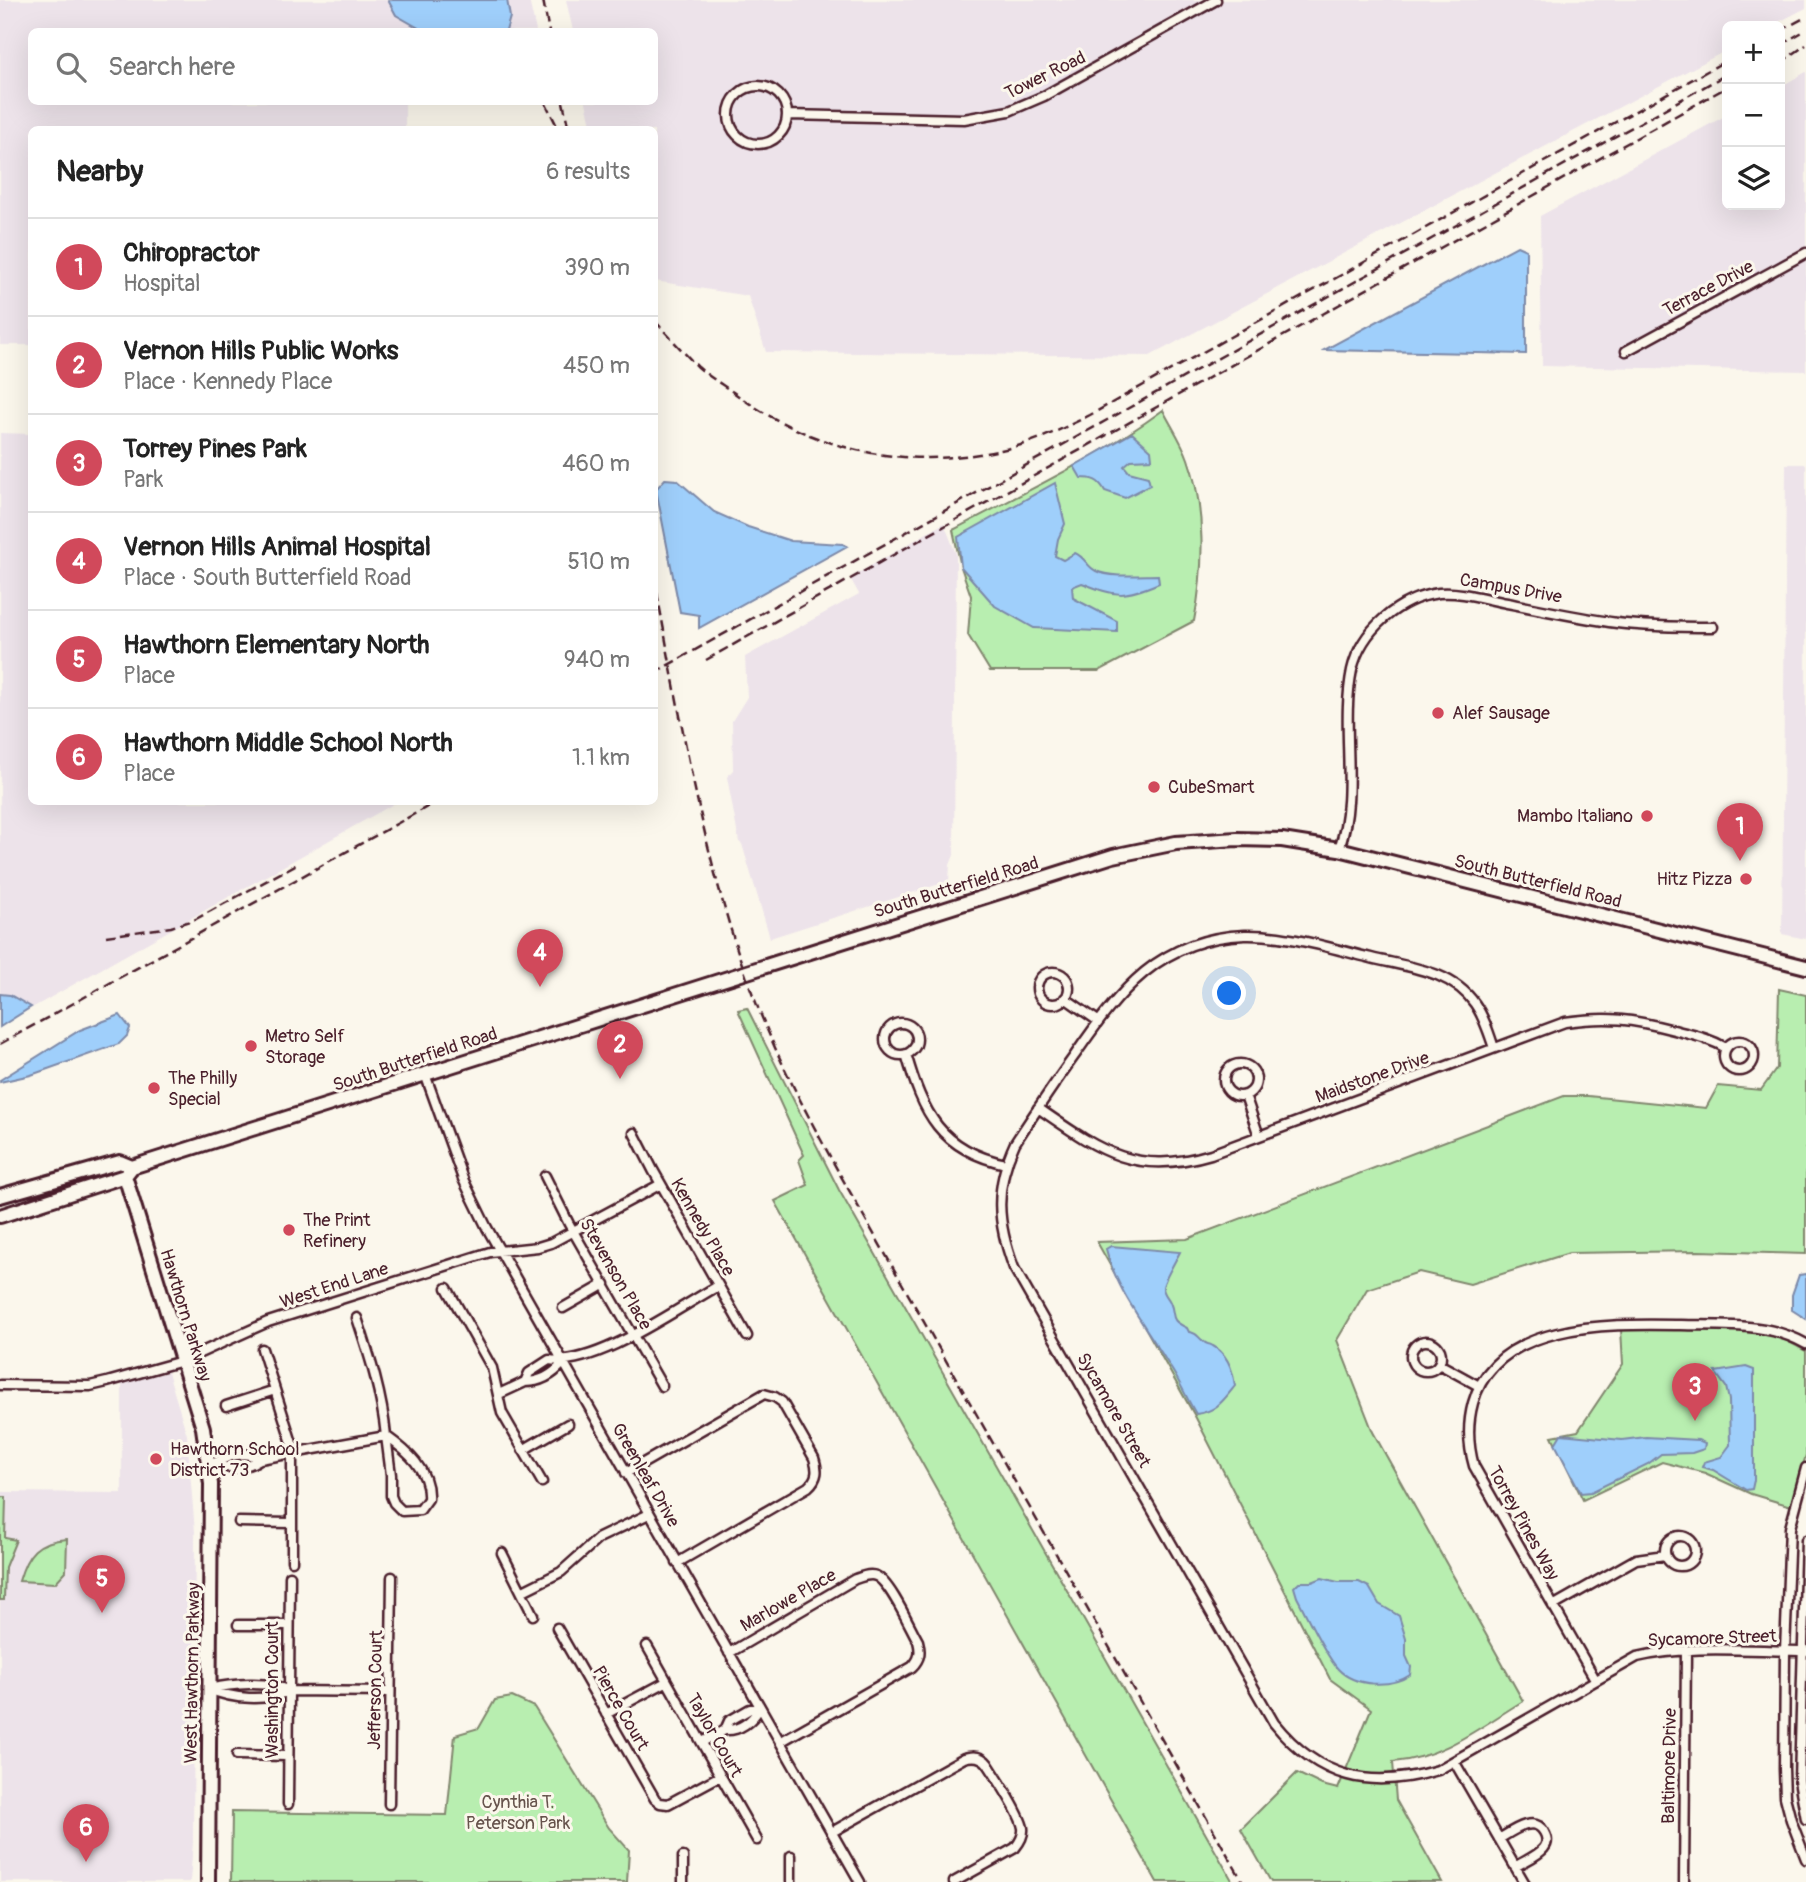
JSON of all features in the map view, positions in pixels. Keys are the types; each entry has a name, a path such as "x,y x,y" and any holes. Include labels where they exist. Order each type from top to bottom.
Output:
{"main road":[{"name":"South Butterfield Road","path":"0,1216 425,1074 877,930 1138,850 1190,841 1282,840 1339,849 1806,967"},
{"name":"South Butterfield Road","path":"0,1196 120,1162 129,1172"},
{"name":"Hawthorn Parkway","path":"129,1172 203,1428 209,1465"},
{"name":"West Hawthorn Parkway","path":"208,1882 209,1465"}],"street":[{"name":"Tower Road","path":"788,115 964,119 1009,111 1044,96 1205,3 1216,0"},
{"path":"754,86 776,92 788,115 784,129 775,139 762,144 755,144 737,135 729,116 735,97 754,86"},
{"name":"Terrace Drive","path":"1626,351 1806,253"},
{"name":"Campus Drive","path":"1339,849 1347,822 1352,669 1370,633 1394,609 1418,598 1447,593 1618,623 1713,627"},
{"name":"Sycamore Street","path":"1494,1048 1475,1004 1451,982 1435,974 1275,936 1223,938 1198,943 1174,953 1135,978 1098,1021 1015,1143 1001,1186 1001,1225 1014,1268 1274,1723 1314,1760 1352,1776 1375,1780 1408,1779 1438,1770 1637,1657 1660,1651 1796,1651"},
{"path":"1050,972 1065,977 1069,986 1065,998 1054,1004 1044,1002 1038,993 1041,977 1050,972"},
{"path":"1065,998 1098,1021"},
{"name":"Maidstone Drive","path":"1038,1108 1107,1152 1150,1163 1192,1160 1565,1022 1623,1018 1712,1040 1726,1048"},
{"path":"906,1054 921,1101 944,1134 976,1156 1006,1164"},
{"path":"1235,1065 1245,1065 1255,1076 1254,1087 1245,1095 1231,1094 1224,1085 1224,1075 1235,1065"},
{"name":"Greenleaf Drive","path":"425,1074 463,1179 500,1251 860,1882"},
{"path":"1245,1095 1259,1136"},
{"name":"Kennedy Place","path":"635,1133 747,1336"},
{"name":"Stevenson Place","path":"545,1177 662,1385"},
{"name":"West End Lane","path":"0,1385 90,1386 182,1361 268,1322 490,1252 538,1247 661,1184"},
{"path":"563,1308 604,1284"},
{"path":"499,1394 524,1382 529,1373 549,1360 563,1363 603,1350 718,1286"},
{"path":"447,1288 492,1368 502,1413 542,1482"},
{"path":"209,1465 225,1457 251,1454 260,1459 386,1436 406,1450 424,1476 428,1499 420,1510 402,1511 394,1503 386,1436 384,1407 357,1318"},
{"name":"Torrey Pines Way","path":"1595,1679 1474,1466 1468,1438 1469,1416 1479,1386 1490,1370 1523,1344 1544,1336 1610,1325 1767,1328 1806,1344"},
{"path":"262,1349 292,1443 292,1561"},
{"path":"1439,1364 1479,1386"},
{"path":"226,1406 275,1391"},
{"path":"626,1473 759,1396 770,1395 782,1402 814,1458 818,1468 811,1484 677,1563"},
{"path":"523,1450 568,1424"},
{"path":"1806,1468 1790,1528 1799,1780 1806,1819"},
{"path":"523,1591 561,1572 599,1538 649,1514"},
{"path":"239,1522 292,1523"},
{"path":"1806,1540 1785,1797 1798,1842 1806,1859"},
{"path":"502,1553 534,1615"},
{"path":"1553,1606 1636,1559 1665,1555"},
{"name":"Washington Court","path":"288,1804 290,1576"},
{"name":"Marlowe Place","path":"729,1653 864,1576 877,1576 883,1580 920,1648 917,1661 912,1667 780,1742"},
{"name":"Jefferson Court","path":"390,1804 392,1577"},
{"path":"238,1625 288,1625"},
{"name":"Pierce Court","path":"556,1628 655,1799 668,1804 720,1776"},
{"name":"Taylor Court","path":"647,1646 757,1840"},
{"name":"Baltimore Drive","path":"1684,1882 1686,1651"},
{"path":"607,1714 666,1682"},
{"path":"209,1689 226,1685 279,1685 288,1691 390,1692"},
{"path":"702,1742 725,1730 729,1721 750,1709 760,1709"},
{"path":"237,1755 287,1756"},
{"path":"831,1832 970,1756 986,1761 1023,1826 1019,1843 954,1882"},
{"path":"1454,1761 1524,1882"},
{"path":"1499,1839 1531,1824 1539,1825 1544,1830 1547,1842 1544,1848 1515,1867"},
{"path":"791,1856 791,1882"},
{"path":"683,1857 683,1882"}],"shaded area":[{"path":"0,0 529,0 535,28 28,28 28,105 405,105 405,126 28,126 28,345 0,345"},
{"path":"566,0 1806,0 1806,8 1781,21 1722,21 1722,53 1150,356 766,352 748,296 658,281 658,126 591,126 587,105 658,105 658,28 572,28"},
{"path":"1806,72 1806,371 1542,366 1540,216 1722,118 1722,210 1785,210 1785,84"},
{"path":"0,433 28,434 28,805 392,805 0,1026"},
{"path":"1786,464 1806,464 1806,939 1782,934"},
{"path":"944,523 956,554 954,855 949,881 770,938 742,844 739,842 727,777 733,770 732,721 747,697 745,657 859,594 850,578"},
{"path":"168,1372 187,1435 195,1532 193,1842 190,1882 0,1882 0,1492 122,1493 122,1384"}],"green space":[{"path":"1163,410 1186,453 1198,498 1202,540 1194,621 1099,671 990,671 968,635 971,596 953,530 1087,459"},
{"path":"1779,989 1806,995 1806,1254 1698,1251 1569,1253 1470,1284 1419,1272 1367,1289 1337,1340 1373,1432 1523,1701 1445,1748 1411,1760 1393,1762 1396,1800 1442,1882 1271,1882 1241,1829 1297,1773 1338,1789 1371,1709 1330,1679 1196,1418 1097,1242 1187,1239 1564,1096 1706,1108 1718,1086 1761,1090 1777,1068"},
{"path":"747,1008 839,1190 1233,1882 1157,1882 775,1201 808,1185 799,1160 804,1155 738,1010"},
{"path":"1621,1329 1754,1331 1776,1335 1806,1351 1806,1455 1791,1506 1751,1494 1705,1473 1662,1462 1583,1500 1552,1436 1578,1431 1623,1364"},
{"path":"0,1497 6,1497 5,1538 16,1540 5,1567 4,1600 0,1600"},
{"path":"67,1539 66,1571 55,1583 19,1581 35,1550 48,1542"},
{"name":"Cynthia T. Peterson Park","path":"512,1697 534,1707 609,1828 629,1850 627,1882 231,1882 232,1812 447,1815 455,1735 479,1728 495,1700"}],"water":[{"path":"388,0 507,0 510,17 507,28 419,28 396,15"},
{"path":"1517,246 1526,250 1526,354 1324,350"},
{"path":"1132,433 1151,450 1152,459 1131,460 1124,466 1129,472 1148,477 1150,485 1125,498 1105,491 1095,480 1081,478 1074,466"},
{"path":"665,479 677,480 714,512 748,527 791,541 847,546 699,628 699,615 680,612 658,499 658,487"},
{"path":"1055,483 1065,524 1058,539 1055,556 1063,560 1075,553 1093,569 1109,575 1158,575 1159,583 1128,593 1113,593 1082,583 1072,587 1073,598 1117,621 1117,632 1034,628 995,606 961,567 958,537"},
{"path":"0,994 10,995 31,1007 0,1027"},
{"path":"120,1015 130,1028 119,1044 31,1075 0,1082 80,1030"},
{"path":"1111,1246 1180,1252 1163,1287 1174,1317 1189,1332 1222,1353 1233,1374 1235,1386 1214,1408 1196,1414 1118,1280 1106,1249"},
{"path":"1806,1274 1806,1319 1792,1310 1792,1295 1799,1275"},
{"path":"1746,1367 1754,1370 1754,1480 1752,1489 1746,1490 1713,1470 1702,1467 1704,1462 1721,1457 1730,1445 1729,1400 1726,1387 1715,1372"},
{"path":"1561,1434 1622,1440 1646,1437 1698,1440 1705,1443 1704,1449 1692,1453 1661,1454 1648,1464 1591,1492 1581,1493 1555,1444"},
{"path":"1322,1578 1338,1582 1359,1582 1369,1587 1379,1604 1399,1616 1406,1639 1410,1675 1393,1682 1373,1684 1354,1679 1338,1669 1316,1635 1294,1587 1299,1582 1312,1582"}],"railway":[{"path":"543,0 548,28"},
{"path":"1785,28 1806,17"},
{"path":"1785,42 1806,30"},
{"path":"1785,60 1806,45"},
{"path":"658,324 710,377 763,412 827,441 860,451 930,458 1001,450 1047,436 1090,415 1722,63"},
{"path":"658,671 1722,77"},
{"path":"706,660 1722,90"},
{"path":"546,105 557,126"},
{"path":"564,105 568,126"},
{"path":"658,598 692,775 715,873 744,970 775,1047 838,1171 1243,1882"},
{"path":"0,1044 431,805"},
{"path":"106,936 171,927 196,919 299,863"}],"place":[{"name":"Alef Sausage","path":"1438,713"},
{"name":"CubeSmart","path":"1154,787"},
{"name":"Mambo Italiano","path":"1647,816"},
{"name":"Chiropractor","path":"1740,861"},
{"name":"Hitz Pizza","path":"1746,879"},
{"name":"Vernon Hills Animal Hospital","path":"540,987"},
{"name":"Metro Self Storage","path":"251,1046"},
{"name":"Vernon Hills Public Works","path":"620,1079"},
{"name":"The Philly Special","path":"154,1088"},
{"name":"The Print Refinery","path":"289,1230"},
{"name":"Torrey Pines Park","path":"1695,1421"},
{"name":"Hawthorn School District 73","path":"156,1459"},
{"name":"Hawthorn Elementary North","path":"102,1613"},
{"name":"Hawthorn Middle School North","path":"86,1862"}]}
